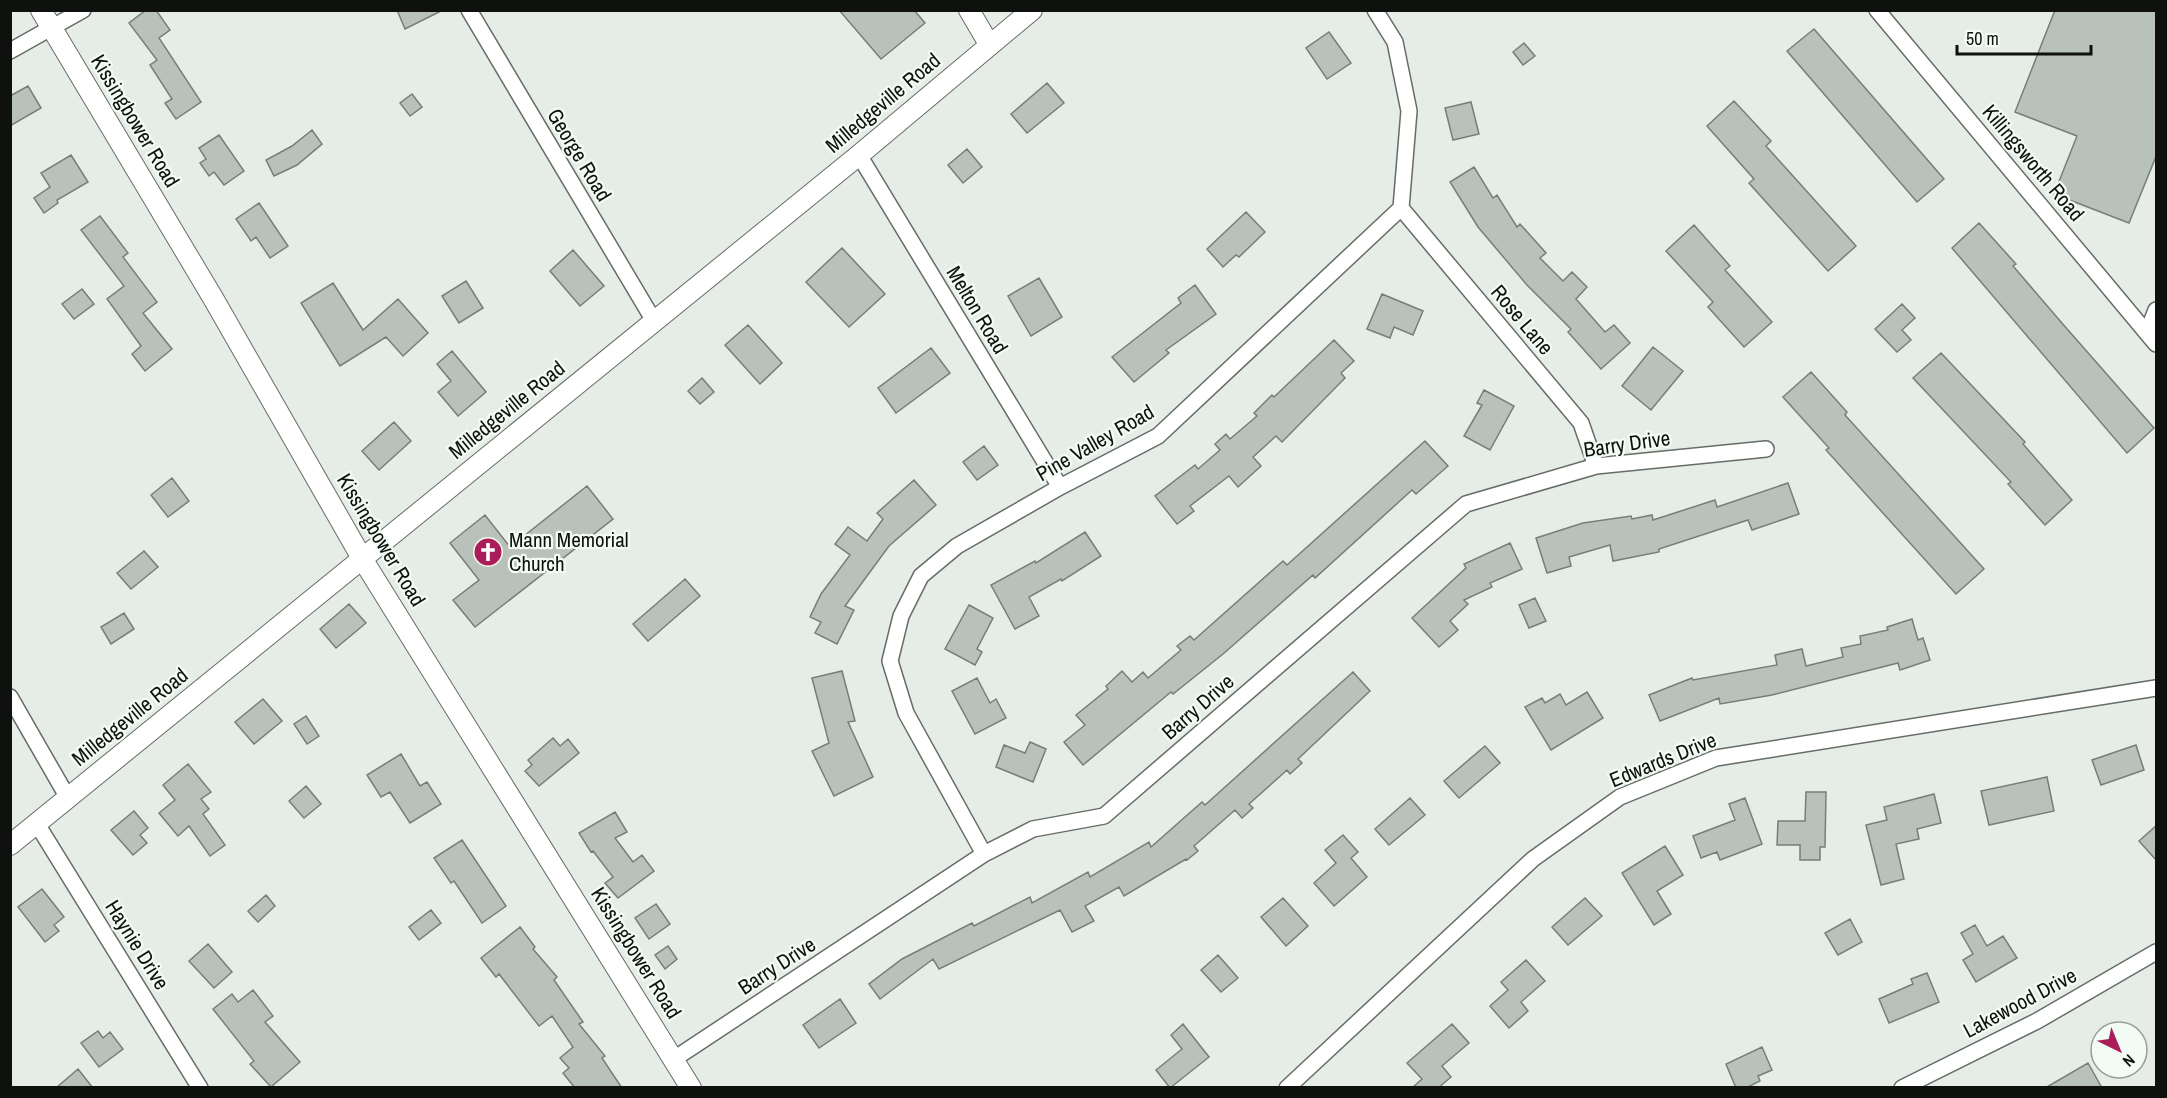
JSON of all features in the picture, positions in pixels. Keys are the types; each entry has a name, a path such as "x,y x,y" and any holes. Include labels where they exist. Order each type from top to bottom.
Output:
{"street":[{"name":"Kissingbower Road","path":"41,10 213,298 363,560 691,1088"},
{"path":"10,51 83,10"},
{"name":"George Road","path":"469,10 654,321"},
{"path":"969,10 989,44"},
{"name":"Milledgeville Road","path":"10,845 859,155 1032,10"},
{"path":"1376,10 1395,42 1409,111 1401,208"},
{"name":"Killingsworth Road","path":"1877,10 2152,339"},
{"name":"Melton Road","path":"859,155 1060,488"},
{"name":"Rose Lane","path":"1401,208 1581,423 1596,466"},
{"name":"Pine Valley Road","path":"984,854 906,713 890,661 901,616 921,576 957,546 1158,436 1401,208"},
{"path":"2152,339 2157,310"},
{"name":"Barry Drive","path":"674,1059 984,854 1033,829 1104,816 1466,504 1596,466 1766,449"},
{"name":"Edwards Drive","path":"1287,1088 1533,859 1620,797 1716,758 2157,688"},
{"path":"10,698 68,798"},
{"name":"Haynie Drive","path":"37,824 200,1088"},
{"name":"Lakewood Drive","path":"1902,1088 2037,1021 2157,952"}],"building":[{"path":"146,10 156,10 170,30 159,38 201,102 176,119 165,103 172,99 150,65 157,60 129,23"},
{"path":"397,10 443,10 405,29"},
{"path":"839,10 914,10 925,23 881,59"},
{"path":"2055,10 2157,10 2157,154 2129,223 2054,194 2077,136 2015,112"},
{"path":"1814,29 1944,179 1917,202 1787,51"},
{"path":"1329,32 1351,63 1327,79 1306,48"},
{"path":"1524,43 1535,56 1523,65 1513,52"},
{"path":"1047,83 1064,103 1027,133 1011,114"},
{"path":"28,86 41,108 10,126 10,96"},
{"path":"412,94 422,107 410,116 400,103"},
{"path":"1734,101 1771,141 1766,146 1856,246 1828,271 1749,183 1754,179 1707,126"},
{"path":"1471,102 1479,134 1453,140 1445,108"},
{"path":"312,130 322,144 297,165 274,176 266,160 292,146"},
{"path":"219,135 244,171 224,185 214,172 209,176 200,163 206,159 199,148"},
{"path":"967,149 982,167 963,183 948,165"},
{"path":"71,155 88,182 57,200 58,203 44,213 34,198 50,187 41,173"},
{"path":"1474,167 1493,198 1497,195 1517,227 1520,224 1546,253 1540,258 1563,281 1572,272 1587,287 1576,299 1605,332 1614,325 1630,343 1601,369 1568,332 1571,329 1527,285 1478,227 1450,182"},
{"path":"259,203 288,246 270,258 256,237 251,241 236,219"},
{"path":"1246,212 1265,232 1239,257 1236,255 1223,267 1207,249"},
{"path":"100,216 128,253 123,257 157,302 143,313 172,349 145,371 132,354 141,346 107,299 124,286 81,230"},
{"path":"1979,223 2016,264 2013,266 2154,428 2127,453 1952,248"},
{"path":"1694,225 1730,266 1725,270 1772,322 1744,347 1708,307 1713,302 1666,251"},
{"path":"842,248 885,294 849,327 806,282"},
{"path":"573,250 604,286 580,306 550,271"},
{"path":"1039,278 1062,317 1031,336 1008,296"},
{"path":"466,281 483,308 459,323 442,296"},
{"path":"333,283 363,330 398,299 428,333 403,356 386,337 340,366 301,303"},
{"path":"1195,285 1216,314 1166,350 1169,353 1134,382 1112,357 1181,303 1178,298"},
{"path":"82,289 94,304 74,319 62,304"},
{"path":"1382,294 1423,311 1413,335 1394,327 1390,338 1367,329"},
{"path":"1902,304 1915,318 1902,330 1911,340 1897,352 1875,329"},
{"path":"748,325 782,363 760,384 725,345"},
{"path":"1334,340 1354,361 1341,373 1345,378 1282,442 1276,436 1253,457 1261,466 1238,487 1229,476 1190,506 1194,511 1177,524 1155,496 1195,465 1198,469 1220,450 1215,444 1226,434 1230,439 1257,416 1254,413 1272,395 1274,397"},
{"path":"1653,347 1683,371 1651,410 1622,386"},
{"path":"931,348 950,373 896,413 878,388"},
{"path":"452,351 486,392 458,416 438,392 451,381 437,364"},
{"path":"1941,353 2025,442 2023,444 2072,500 2045,525 2008,484 2011,482 1913,378"},
{"path":"1811,372 1847,412 1845,415 1984,569 1956,594 1826,450 1829,448 1783,397"},
{"path":"702,378 714,392 700,404 688,391"},
{"path":"1484,390 1514,406 1490,450 1464,436 1482,405 1477,403"},
{"path":"394,422 411,441 379,470 362,451"},
{"path":"1425,441 1448,466 1416,494 1412,490 1315,578 1313,575 1223,654 1173,694 1171,692 1083,765 1064,742 1085,725 1076,715 1108,689 1106,686 1122,671 1132,682 1143,672 1148,678 1181,650 1177,646 1190,636 1194,640 1283,561 1287,565"},
{"path":"984,446 998,465 977,480 963,462"},
{"path":"172,478 189,501 168,517 151,495"},
{"path":"914,480 936,505 889,546 845,606 854,610 837,644 815,633 821,622 810,617 821,594 850,555 835,544 848,527 867,541 883,519 877,513"},
{"path":"1788,483 1799,514 1752,530 1748,520 1659,549 1659,552 1613,561 1610,545 1569,557 1571,566 1547,573 1536,538 1583,523 1652,515 1653,520 1715,500 1717,507"},
{"path":"587,486 613,519 475,627 453,600 479,580 450,543 485,515 510,547"},
{"path":"1085,532 1101,556 1062,581 1061,579 1029,597 1039,616 1015,629 991,585 1035,561 1036,563"},
{"path":"1510,543 1522,569 1490,583 1492,587 1464,600 1468,604 1450,621 1458,630 1439,647 1412,618 1466,568 1464,564"},
{"path":"144,551 158,567 131,589 117,573"},
{"path":"685,579 700,596 648,641 633,624"},
{"path":"1535,598 1546,621 1529,628 1519,605"},
{"path":"349,604 366,623 336,648 320,629"},
{"path":"969,605 993,618 977,649 982,652 975,665 945,649"},
{"path":"124,613 134,629 111,644 101,627"},
{"path":"1912,619 1918,640 1923,638 1930,660 1900,670 1898,663 1772,695 1720,704 1719,698 1660,721 1649,695 1692,678 1693,680 1777,665 1775,655 1802,649 1806,666 1843,657 1841,648 1861,644 1860,636 1888,630 1887,627"},
{"path":"842,671 855,721 848,722 873,777 834,796 812,751 829,743 812,678"},
{"path":"1353,672 1370,691 1298,759 1302,763 1290,774 1287,770 1249,804 1253,808 1242,818 1235,810 1194,846 1198,851 1187,860 1124,896 1119,887 1085,906 1094,921 1072,932 1060,910 939,969 933,959 880,999 869,984 902,959 972,923 974,926 1030,897 1032,903 1088,872 1090,877 1149,842 1151,847 1202,802 1205,805"},
{"path":"977,678 990,703 996,699 1006,718 975,734 952,691"},
{"path":"1587,692 1603,718 1551,750 1525,707 1542,698 1545,703 1560,694 1566,705"},
{"path":"263,699 282,721 254,744 235,722"},
{"path":"306,716 319,736 307,744 294,724"},
{"path":"553,738 560,746 568,739 579,753 539,786 525,771 532,765 528,760"},
{"path":"1030,742 1046,749 1033,782 996,767 1004,745 1025,753"},
{"path":"2136,745 2144,770 2101,785 2092,760"},
{"path":"1485,746 1500,763 1459,798 1444,781"},
{"path":"401,754 420,786 427,782 441,804 410,823 390,792 381,797 367,775"},
{"path":"188,764 211,792 201,799 209,809 203,814 225,845 210,856 189,826 178,836 159,813 175,800 163,785"},
{"path":"2047,777 2054,811 1989,825 1981,791"},
{"path":"306,786 321,804 304,818 289,801"},
{"path":"1806,792 1826,792 1825,847 1820,847 1820,860 1800,860 1800,845 1777,845 1778,821 1805,821"},
{"path":"1934,794 1941,823 1917,829 1919,839 1896,844 1904,879 1881,885 1866,825 1887,820 1884,807"},
{"path":"1410,798 1425,815 1389,845 1375,829"},
{"path":"1745,798 1762,844 1720,860 1717,852 1701,858 1693,836 1735,820 1729,804"},
{"path":"134,811 148,828 140,835 147,843 133,855 111,830"},
{"path":"615,812 627,832 615,838 633,862 642,855 654,871 618,898 605,883 613,877 593,851 591,852 579,833"},
{"path":"2157,825 2157,861 2139,841"},
{"path":"1343,835 1358,852 1351,858 1367,877 1334,906 1314,883 1336,863 1325,850"},
{"path":"462,840 506,906 482,923 454,881 451,883 434,858"},
{"path":"1665,846 1683,875 1657,891 1671,914 1654,925 1622,873"},
{"path":"42,889 64,917 54,925 59,931 45,942 18,907"},
{"path":"266,895 275,906 258,922 248,911"},
{"path":"1283,898 1308,926 1286,946 1261,917"},
{"path":"1585,898 1602,916 1568,945 1552,927"},
{"path":"656,904 670,924 649,939 635,918"},
{"path":"431,910 441,923 419,940 409,927"},
{"path":"1850,919 1862,942 1838,955 1825,933"},
{"path":"1975,925 1987,946 2003,936 2017,958 1976,982 1963,960 1973,954 1961,933"},
{"path":"520,927 535,947 533,949 557,977 554,980 583,1022 579,1024 605,1056 602,1058 622,1088 575,1088 563,1073 569,1068 560,1058 573,1047 552,1016 539,1026 499,974 496,977 481,958"},
{"path":"208,944 232,972 214,988 189,961"},
{"path":"668,946 677,959 665,969 655,955"},
{"path":"1218,955 1238,978 1221,992 1201,970"},
{"path":"1526,960 1545,981 1521,1002 1528,1011 1509,1028 1490,1006 1508,990 1501,982"},
{"path":"1927,973 1939,1002 1889,1023 1879,999 1913,984 1911,979"},
{"path":"253,990 273,1016 265,1022 300,1062 271,1087 250,1064 254,1061 213,1009 232,994 238,1002"},
{"path":"840,999 856,1023 819,1048 803,1025"},
{"path":"1183,1024 1209,1057 1170,1088 1156,1070 1182,1049 1171,1035"},
{"path":"1452,1024 1469,1043 1442,1066 1451,1077 1438,1088 1412,1088 1422,1079 1407,1063"},
{"path":"98,1031 103,1038 110,1032 123,1049 99,1067 81,1043"},
{"path":"1762,1047 1772,1070 1758,1076 1760,1081 1746,1088 1736,1088 1726,1064"},
{"path":"2088,1063 2089,1080 2098,1080 2102,1088 2045,1088"},
{"path":"78,1069 93,1088 56,1088"}],"place":[{"name":"Mann Memorial Church","path":"488,552"}]}
